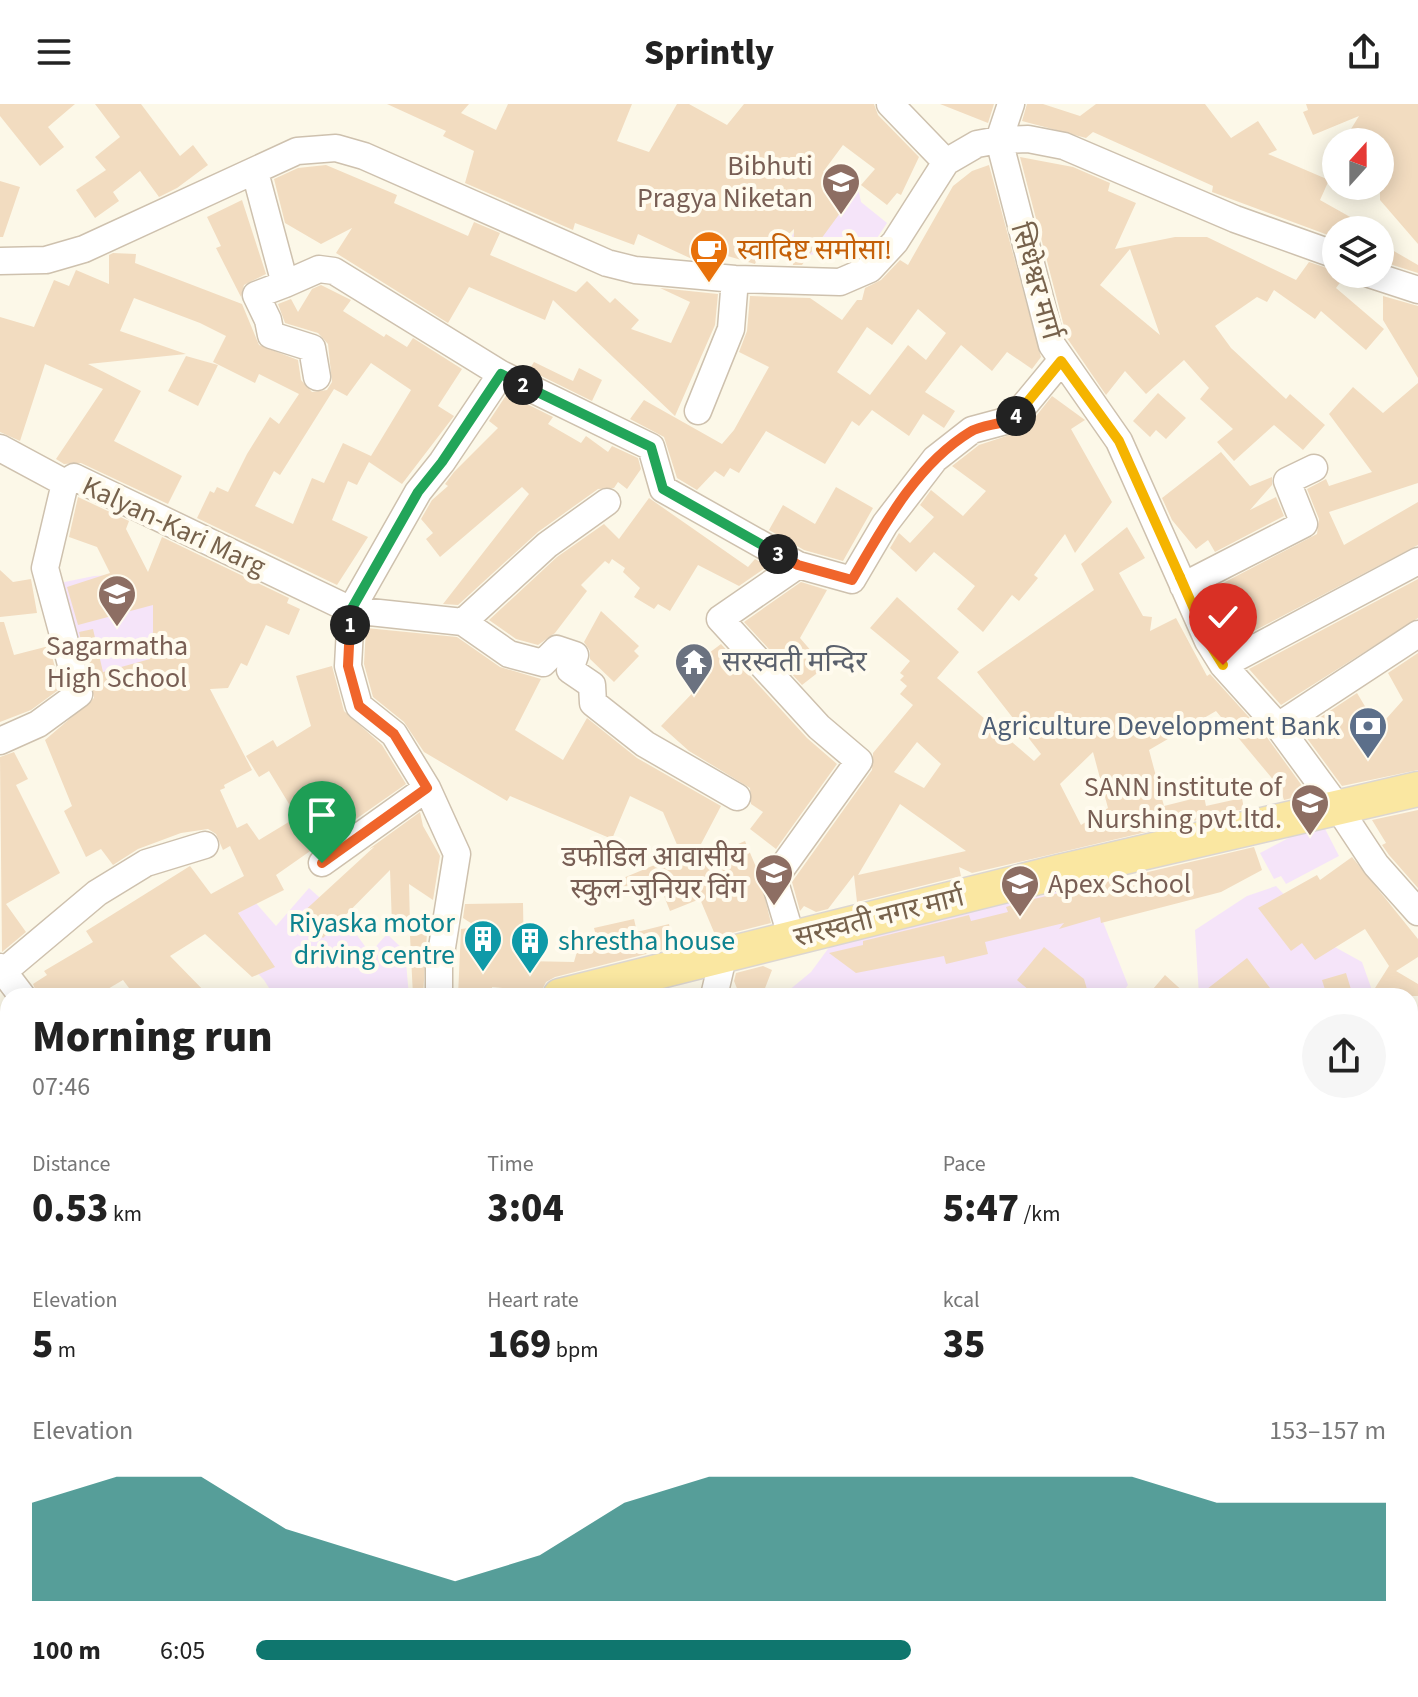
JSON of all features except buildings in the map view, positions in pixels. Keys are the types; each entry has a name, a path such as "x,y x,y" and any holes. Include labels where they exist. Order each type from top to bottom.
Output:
{"main road":[{"name":"सरस्वती नगर मार्ग","path":"596,988 724,953 1418,789"}],"street":[{"path":"890,104 946,162"},
{"path":"999,140 1011,104"},
{"path":"0,261 46,260 84,249 297,151 336,148 364,156 607,263 635,270 735,279 840,282 870,269 895,242 946,162 977,144 1028,139 1064,146 1235,219 1322,250"},
{"name":"सिधेश्वर मार्ग","path":"999,140 1043,320 1061,361 1119,441 1208,641 1223,665 1278,726 1376,865 1418,912"},
{"path":"255,172 285,284"},
{"path":"317,377 312,348 271,335 268,320 256,295 319,269 334,271 501,374 651,447 663,489 798,565 852,580 885,524 935,459 972,430 1013,419 1061,361"},
{"path":"698,411 731,329 735,279"},
{"path":"1394,282 1418,290"},
{"path":"439,988 439,966 457,854 427,788 394,734 359,706 348,666 351,610 418,492 501,374"},
{"name":"Kalyan-Kari Marg","path":"0,448 65,483 74,477 351,610"},
{"path":"1183,586 1304,524 1287,481 1314,468"},
{"path":"0,741 38,724 79,694 45,568 65,483"},
{"path":"463,622 547,545 607,502"},
{"path":"1223,665 1418,561"},
{"path":"792,939 774,879 859,761 819,727 720,619 798,565"},
{"path":"351,610 463,622 509,654 543,663 557,649 575,655 570,670 592,685 593,703 645,744 737,797"},
{"path":"1278,726 1418,634"},
{"path":"322,863 427,788"},
{"path":"16,988 2,970 97,893 146,863 205,845"},
{"path":"716,988 724,953"}],"shaded area":[{"name":"Bibhuti Pragya Niketan","path":"849,168 856,178 861,202 887,223 871,247 802,256 791,237 837,169"},
{"name":"Sagarmatha High School","path":"159,572 166,671 103,679 78,689 50,585 94,576"},
{"name":"SANN institute of Nurshing pvt.ltd.","path":"1321,821 1339,856 1286,884 1281,876 1274,879 1260,853"},
{"name":"Apex School","path":"1084,874 1128,985 1126,988 792,988 811,972 833,942 1045,895"},
{"path":"1276,886 1333,946 1362,962 1371,988 1199,988 1195,930 1247,896"},
{"path":"309,888 348,923 370,953 387,934 405,951 408,988 269,988 215,929 255,902 276,926"}],"place":[{"name":"Bibhuti Pragya Niketan","path":"841,216"},
{"name":"स्वादिष्ट समोसा!","path":"709,284"},
{"name":"Sagarmatha High School","path":"117,628"},
{"name":"सरस्वती मन्दिर","path":"694,696"},
{"name":"Agriculture Development Bank","path":"1368,760"},
{"name":"SANN institute of Nurshing pvt.ltd.","path":"1310,837"},
{"name":"डफोडिल आवासीय स्कुल-जुनियर विंग","path":"774,907"},
{"name":"Apex School","path":"1020,918"},
{"name":"Riyaska motor driving centre","path":"483,973"},
{"name":"shrestha house","path":"530,975"}],"route":[{"path":"322,863 427,788 394,734 359,706 348,666 351,610 418,492 501,374 651,447 663,489 690,506 798,565 852,580 885,524 935,459 972,430 1013,419 1061,361 1119,441 1208,641 1223,665"}]}
